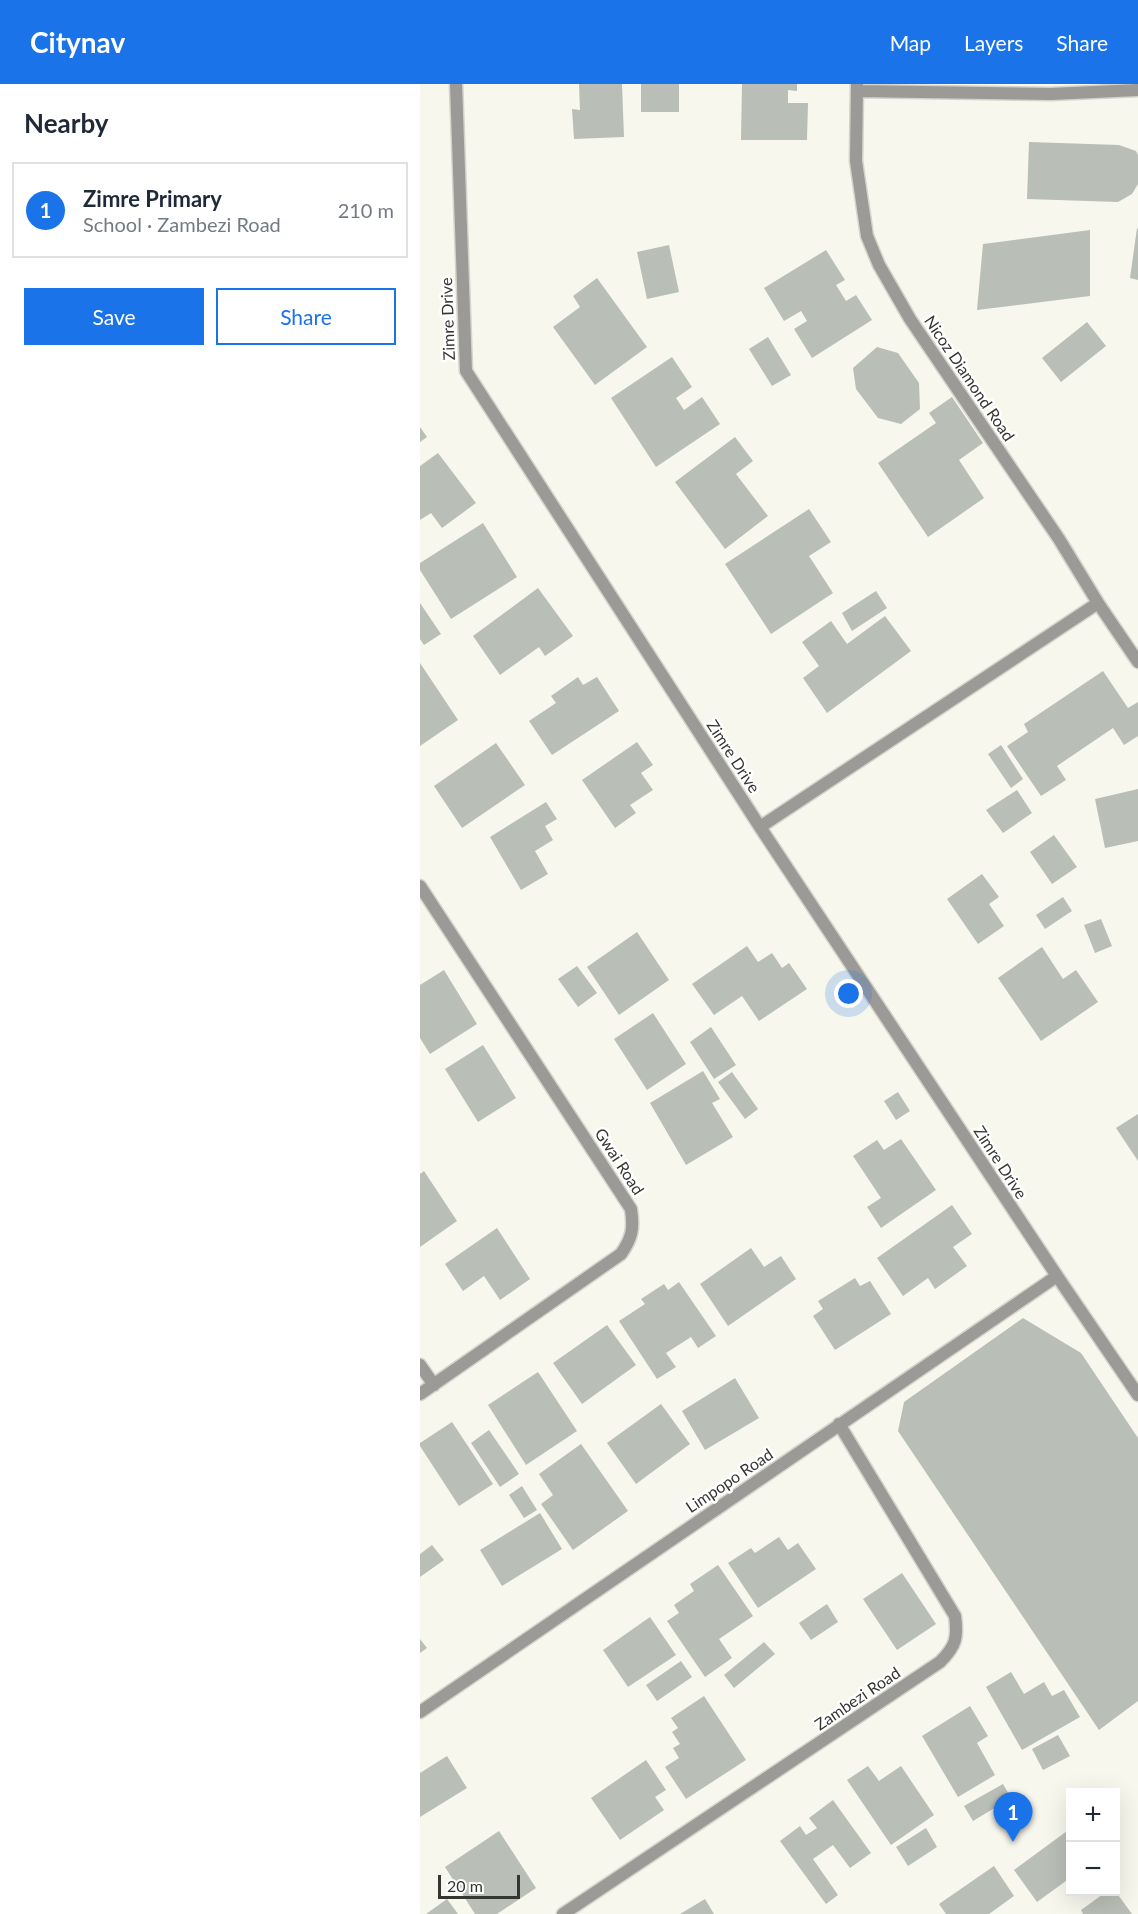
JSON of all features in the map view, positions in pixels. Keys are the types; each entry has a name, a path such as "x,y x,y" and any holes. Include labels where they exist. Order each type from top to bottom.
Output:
{"street":[{"name":"Zimre Drive","path":"456,84 466,371 760,827 1138,1395"},
{"path":"857,87 1051,94 1138,90"},
{"name":"Nicoz Diamond Road","path":"857,87 856,160 867,236 879,265 909,319 1059,539 1138,662"},
{"path":"760,827 1098,603"},
{"name":"Gwai Road","path":"420,886 631,1209 633,1224 630,1241 621,1254 420,1394"},
{"name":"Limpopo Road","path":"420,1712 1057,1276"},
{"path":"420,1365 434,1385"},
{"name":"Zambezi Road","path":"563,1914 930,1669 951,1652 957,1634 955,1616 839,1424"}],"building":[{"path":"579,84 622,84 624,137 574,139 572,109 580,110"},
{"path":"641,84 679,84 679,112 641,112"},
{"path":"742,84 797,84 797,91 788,90 788,103 808,103 807,140 741,140"},
{"path":"1029,142 1119,145 1136,151 1138,184 1132,194 1118,202 1027,199"},
{"path":"1138,229 1138,280 1130,278"},
{"path":"1090,230 1090,296 977,310 983,244"},
{"path":"669,245 679,292 647,299 637,252"},
{"path":"826,250 845,280 836,285 846,301 856,295 872,320 812,358 794,329 807,321 801,311 784,321 764,288"},
{"path":"597,278 647,347 595,385 553,327 580,307 573,296"},
{"path":"1087,322 1106,346 1061,382 1042,358"},
{"path":"768,337 791,375 772,386 749,349"},
{"path":"877,347 898,353 919,383 920,409 901,424 878,418 856,389 853,368"},
{"path":"672,357 692,387 676,398 684,410 702,397 720,424 656,467 611,398"},
{"path":"952,397 983,443 959,460 984,498 928,537 878,463 936,423 929,413"},
{"path":"420,427 427,437 420,442"},
{"path":"735,437 753,461 736,474 768,516 725,549 675,482"},
{"path":"438,453 476,503 442,528 431,513 420,520 420,466"},
{"path":"809,509 831,542 809,556 833,593 771,634 725,564"},
{"path":"483,523 517,577 451,619 420,570 420,563"},
{"path":"538,588 573,636 545,656 539,647 500,675 473,636"},
{"path":"876,591 887,608 852,631 842,613"},
{"path":"420,603 441,634 424,645 420,639"},
{"path":"885,616 911,651 827,713 803,678 819,666 802,642 831,621 847,644"},
{"path":"420,663 458,720 420,746"},
{"path":"1103,671 1128,708 1138,702 1138,736 1124,745 1113,728 1057,766 1066,780 1041,796 1007,746 1028,732 1024,724"},
{"path":"578,677 583,685 597,677 619,711 552,755 529,721 556,703 551,696"},
{"path":"637,742 653,765 641,773 653,790 630,805 636,813 615,828 582,780"},
{"path":"496,743 525,785 462,828 434,786"},
{"path":"1001,745 1023,779 1011,788 988,754"},
{"path":"1138,789 1138,841 1105,848 1095,799"},
{"path":"1017,790 1032,813 1003,833 986,810"},
{"path":"546,802 557,819 545,826 553,840 535,851 548,874 521,890 490,837"},
{"path":"1054,835 1077,867 1052,884 1030,852"},
{"path":"982,874 999,897 989,904 1004,926 978,944 947,899"},
{"path":"1063,897 1072,911 1045,929 1036,915"},
{"path":"1101,919 1112,946 1095,953 1084,925"},
{"path":"637,932 669,980 619,1015 587,967"},
{"path":"747,946 758,962 772,953 782,968 789,963 807,989 759,1021 742,996 714,1015 692,984"},
{"path":"1042,947 1063,979 1076,970 1098,1002 1041,1041 998,978"},
{"path":"577,966 597,993 578,1007 558,979"},
{"path":"444,970 477,1024 430,1054 420,1038 420,985"},
{"path":"653,1013 686,1064 647,1090 614,1039"},
{"path":"711,1027 736,1065 714,1079 690,1042"},
{"path":"483,1045 516,1098 478,1122 445,1069"},
{"path":"703,1071 720,1099 712,1103 733,1137 686,1165 650,1103"},
{"path":"732,1072 758,1109 745,1119 718,1082"},
{"path":"898,1092 910,1111 896,1120 884,1101"},
{"path":"1138,1114 1138,1161 1116,1128"},
{"path":"901,1139 936,1190 881,1228 867,1207 881,1198 853,1156 877,1140 884,1150"},
{"path":"424,1171 457,1221 420,1247 420,1174"},
{"path":"952,1205 972,1234 953,1247 967,1266 935,1289 928,1278 903,1296 877,1258"},
{"path":"497,1228 530,1279 500,1300 484,1276 463,1291 445,1264"},
{"path":"751,1248 764,1267 781,1256 796,1279 728,1326 700,1284"},
{"path":"855,1278 860,1286 870,1281 891,1314 835,1350 813,1316 823,1309 818,1301"},
{"path":"679,1282 716,1336 698,1348 691,1337 666,1353 676,1367 657,1379 619,1321 645,1304 641,1299 664,1284 668,1290"},
{"path":"1023,1318 1081,1353 1138,1438 1138,1701 1099,1730 898,1431 904,1402"},
{"path":"607,1325 636,1365 582,1404 553,1363"},
{"path":"538,1372 577,1431 526,1465 488,1405"},
{"path":"735,1378 759,1418 705,1450 682,1411"},
{"path":"661,1404 690,1444 636,1484 607,1443"},
{"path":"452,1422 493,1484 459,1506 420,1446 420,1443"},
{"path":"489,1430 519,1474 500,1487 471,1443"},
{"path":"581,1444 628,1511 573,1550 541,1504 553,1495 539,1474"},
{"path":"522,1486 537,1510 524,1518 509,1495"},
{"path":"540,1513 562,1549 502,1586 480,1550"},
{"path":"779,1537 788,1550 798,1543 816,1569 758,1608 728,1563 751,1548 755,1553"},
{"path":"432,1545 444,1560 420,1577 420,1554"},
{"path":"718,1565 753,1616 719,1639 732,1658 705,1677 667,1621 679,1613 674,1605 694,1591 690,1584"},
{"path":"902,1573 936,1624 897,1650 863,1599"},
{"path":"827,1604 838,1622 811,1640 799,1623"},
{"path":"650,1617 676,1655 628,1687 603,1650"},
{"path":"420,1639 427,1648 420,1653"},
{"path":"764,1642 775,1654 734,1688 724,1675"},
{"path":"681,1661 692,1677 657,1701 646,1685"},
{"path":"1011,1672 1024,1694 1044,1682 1052,1696 1064,1690 1080,1717 1022,1750 986,1687"},
{"path":"704,1696 746,1760 686,1799 665,1767 679,1758 673,1748 680,1744 672,1732 678,1728 671,1718"},
{"path":"970,1706 988,1736 977,1743 995,1775 958,1797 922,1736"},
{"path":"1058,1735 1070,1756 1043,1770 1032,1749"},
{"path":"447,1756 467,1788 420,1817 420,1773"},
{"path":"646,1760 666,1790 655,1797 664,1810 620,1840 591,1798"},
{"path":"868,1766 879,1781 901,1766 934,1815 891,1845 847,1780"},
{"path":"1003,1784 1011,1798 973,1821 964,1806"},
{"path":"833,1800 871,1853 850,1868 833,1845 813,1859 838,1895 826,1904 780,1841 800,1826 806,1835 817,1828 809,1818"},
{"path":"926,1828 937,1847 908,1866 896,1847"},
{"path":"499,1831 536,1888 497,1914 475,1914 445,1867"},
{"path":"1066,1832 1066,1881 1037,1902 1014,1870"},
{"path":"994,1866 1014,1896 989,1914 946,1914 939,1904"},
{"path":"1100,1896 1119,1896 1132,1914 1083,1914 1081,1910"},
{"path":"447,1899 458,1914 426,1914"},
{"path":"705,1899 714,1914 680,1914"}],"place":[{"name":"Zimre Primary","path":"1013,1842"}]}
